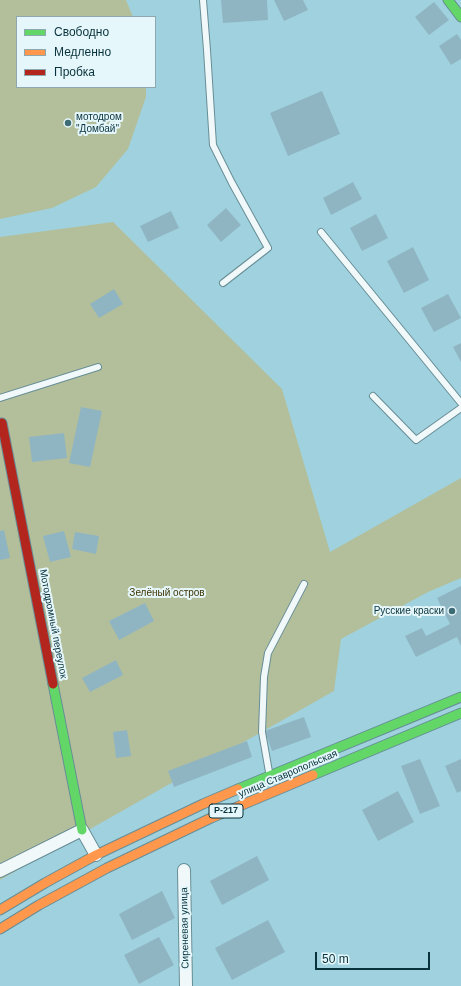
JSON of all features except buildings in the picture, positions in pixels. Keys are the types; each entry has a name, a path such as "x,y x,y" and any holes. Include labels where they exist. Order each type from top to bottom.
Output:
{"main road":[{"path":"448,0 461,18"},
{"name":"Мотодромный переулок","path":"2,420 82,830"},
{"name":"улица Ставропольская","path":"0,910 96,855 203,804 461,697"},
{"name":"улица Ставропольская","path":"0,929 39,905 107,868 211,818 461,713"}],"street":[{"path":"0,871 82,830 96,855"},
{"name":"Сиреневая улица","path":"184,870 186,986"}],"lane":[{"path":"203,0 213,146 268,248 223,283"},
{"path":"321,232 461,403"},
{"path":"0,398 98,367"},
{"path":"373,396 416,440 461,408"},
{"path":"270,775 262,732 264,677 268,652 304,584"}],"green space":[{"name":"мотодром \"Домбай\"","path":"0,0 126,0 133,16 16,16 16,88 146,88 146,97 128,149 96,187 52,208 0,219"},
{"name":"Зелёный остров","path":"113,222 282,389 330,552 461,478 461,578 428,592 341,639 334,691 0,880 0,237"}],"traffic: fast":[{"path":"448,0 461,17"},
{"path":"53,684 82,830"},
{"path":"238,789 461,697"},
{"path":"313,775 461,713"}],"traffic: slow":[{"path":"0,929 39,905 107,868 211,818 313,775"},
{"path":"0,910 96,855 238,789"}],"traffic: jam":[{"path":"2,423 53,684"}],"place":[{"name":"мотодром \"Домбай\"","path":"68,123"},
{"name":"Русские краски","path":"452,611"}]}
